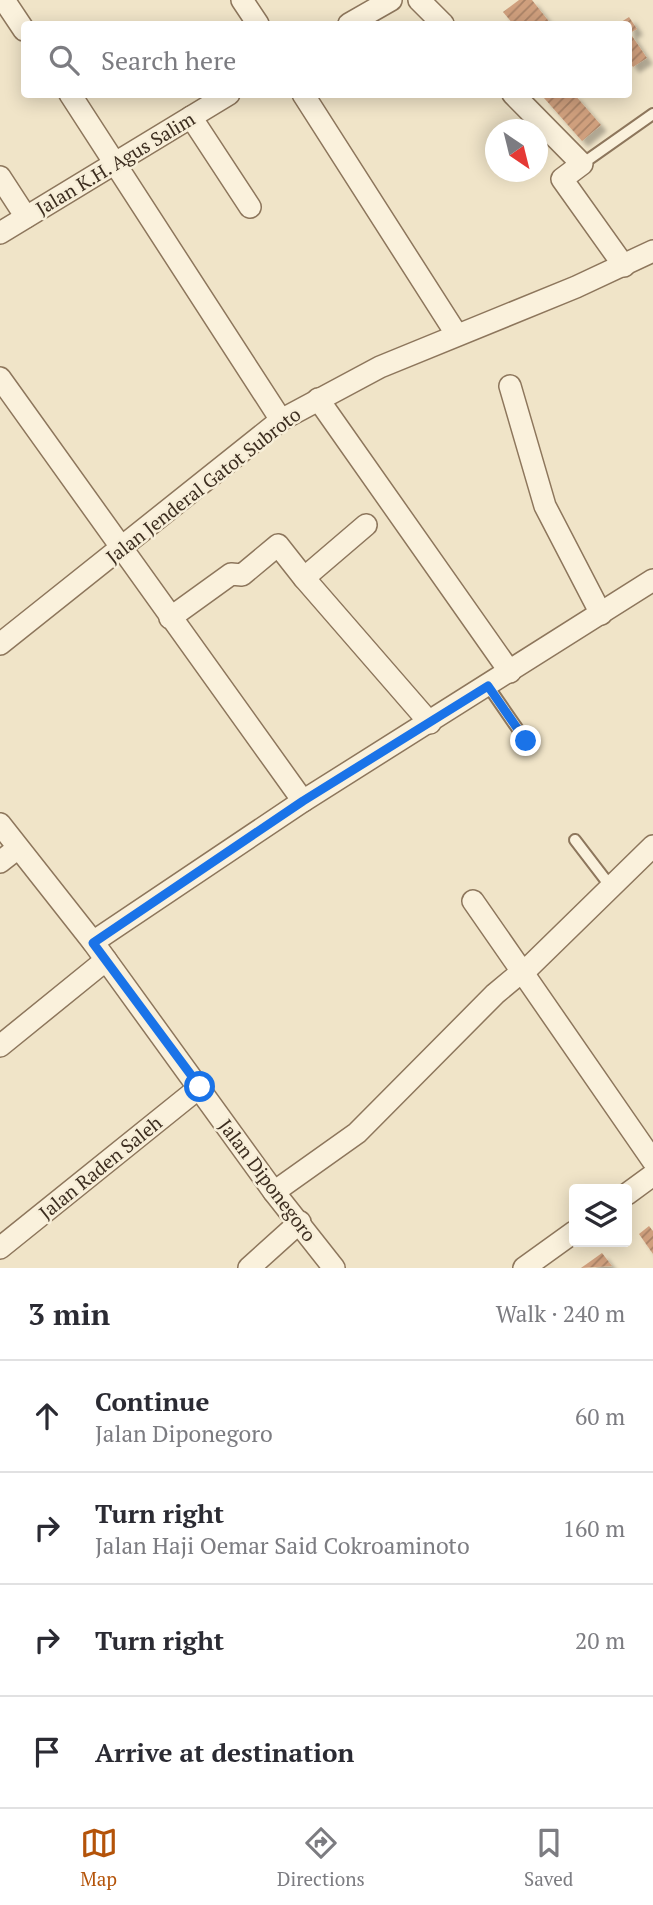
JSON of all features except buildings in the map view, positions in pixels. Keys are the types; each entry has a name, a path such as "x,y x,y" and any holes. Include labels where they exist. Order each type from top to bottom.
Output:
{"street":[{"path":"4,0 21,26"},
{"path":"242,0 256,21"},
{"path":"354,21 390,0"},
{"path":"419,0 440,21"},
{"path":"73,98 116,161 281,420"},
{"name":"Jalan K.H. Agus Salim","path":"0,233 222,98"},
{"path":"306,98 457,335"},
{"path":"517,98 582,164 562,179 624,266"},
{"path":"191,117 250,207"},
{"path":"0,177 26,218"},
{"name":"Jalan Jenderal Gatot Subroto","path":"0,644 281,420 380,367 624,266 653,251"},
{"path":"0,378 303,801"},
{"path":"510,386 545,506 601,614"},
{"path":"318,399 510,672"},
{"path":"304,578 366,525"},
{"path":"170,618 231,574 242,575 278,545 430,723"},
{"path":"0,1046 99,951 303,801 653,580"},
{"name":"Jalan Diponegoro","path":"0,824 99,951 274,1192 334,1268"},
{"path":"274,1192 357,1133 508,981 523,973 653,846"},
{"path":"0,862 18,848"},
{"path":"473,901 653,1161"},
{"name":"Jalan Raden Saleh","path":"0,1248 200,1087"},
{"path":"632,1190 653,1175"},
{"path":"249,1268 300,1222"},
{"path":"524,1268 569,1236"}],"lane":[{"path":"582,164 653,114"},
{"path":"488,686 526,741"},
{"path":"575,840 611,887"}],"route":[{"path":"200,1087 93,943 303,801 488,686 526,741"}]}
